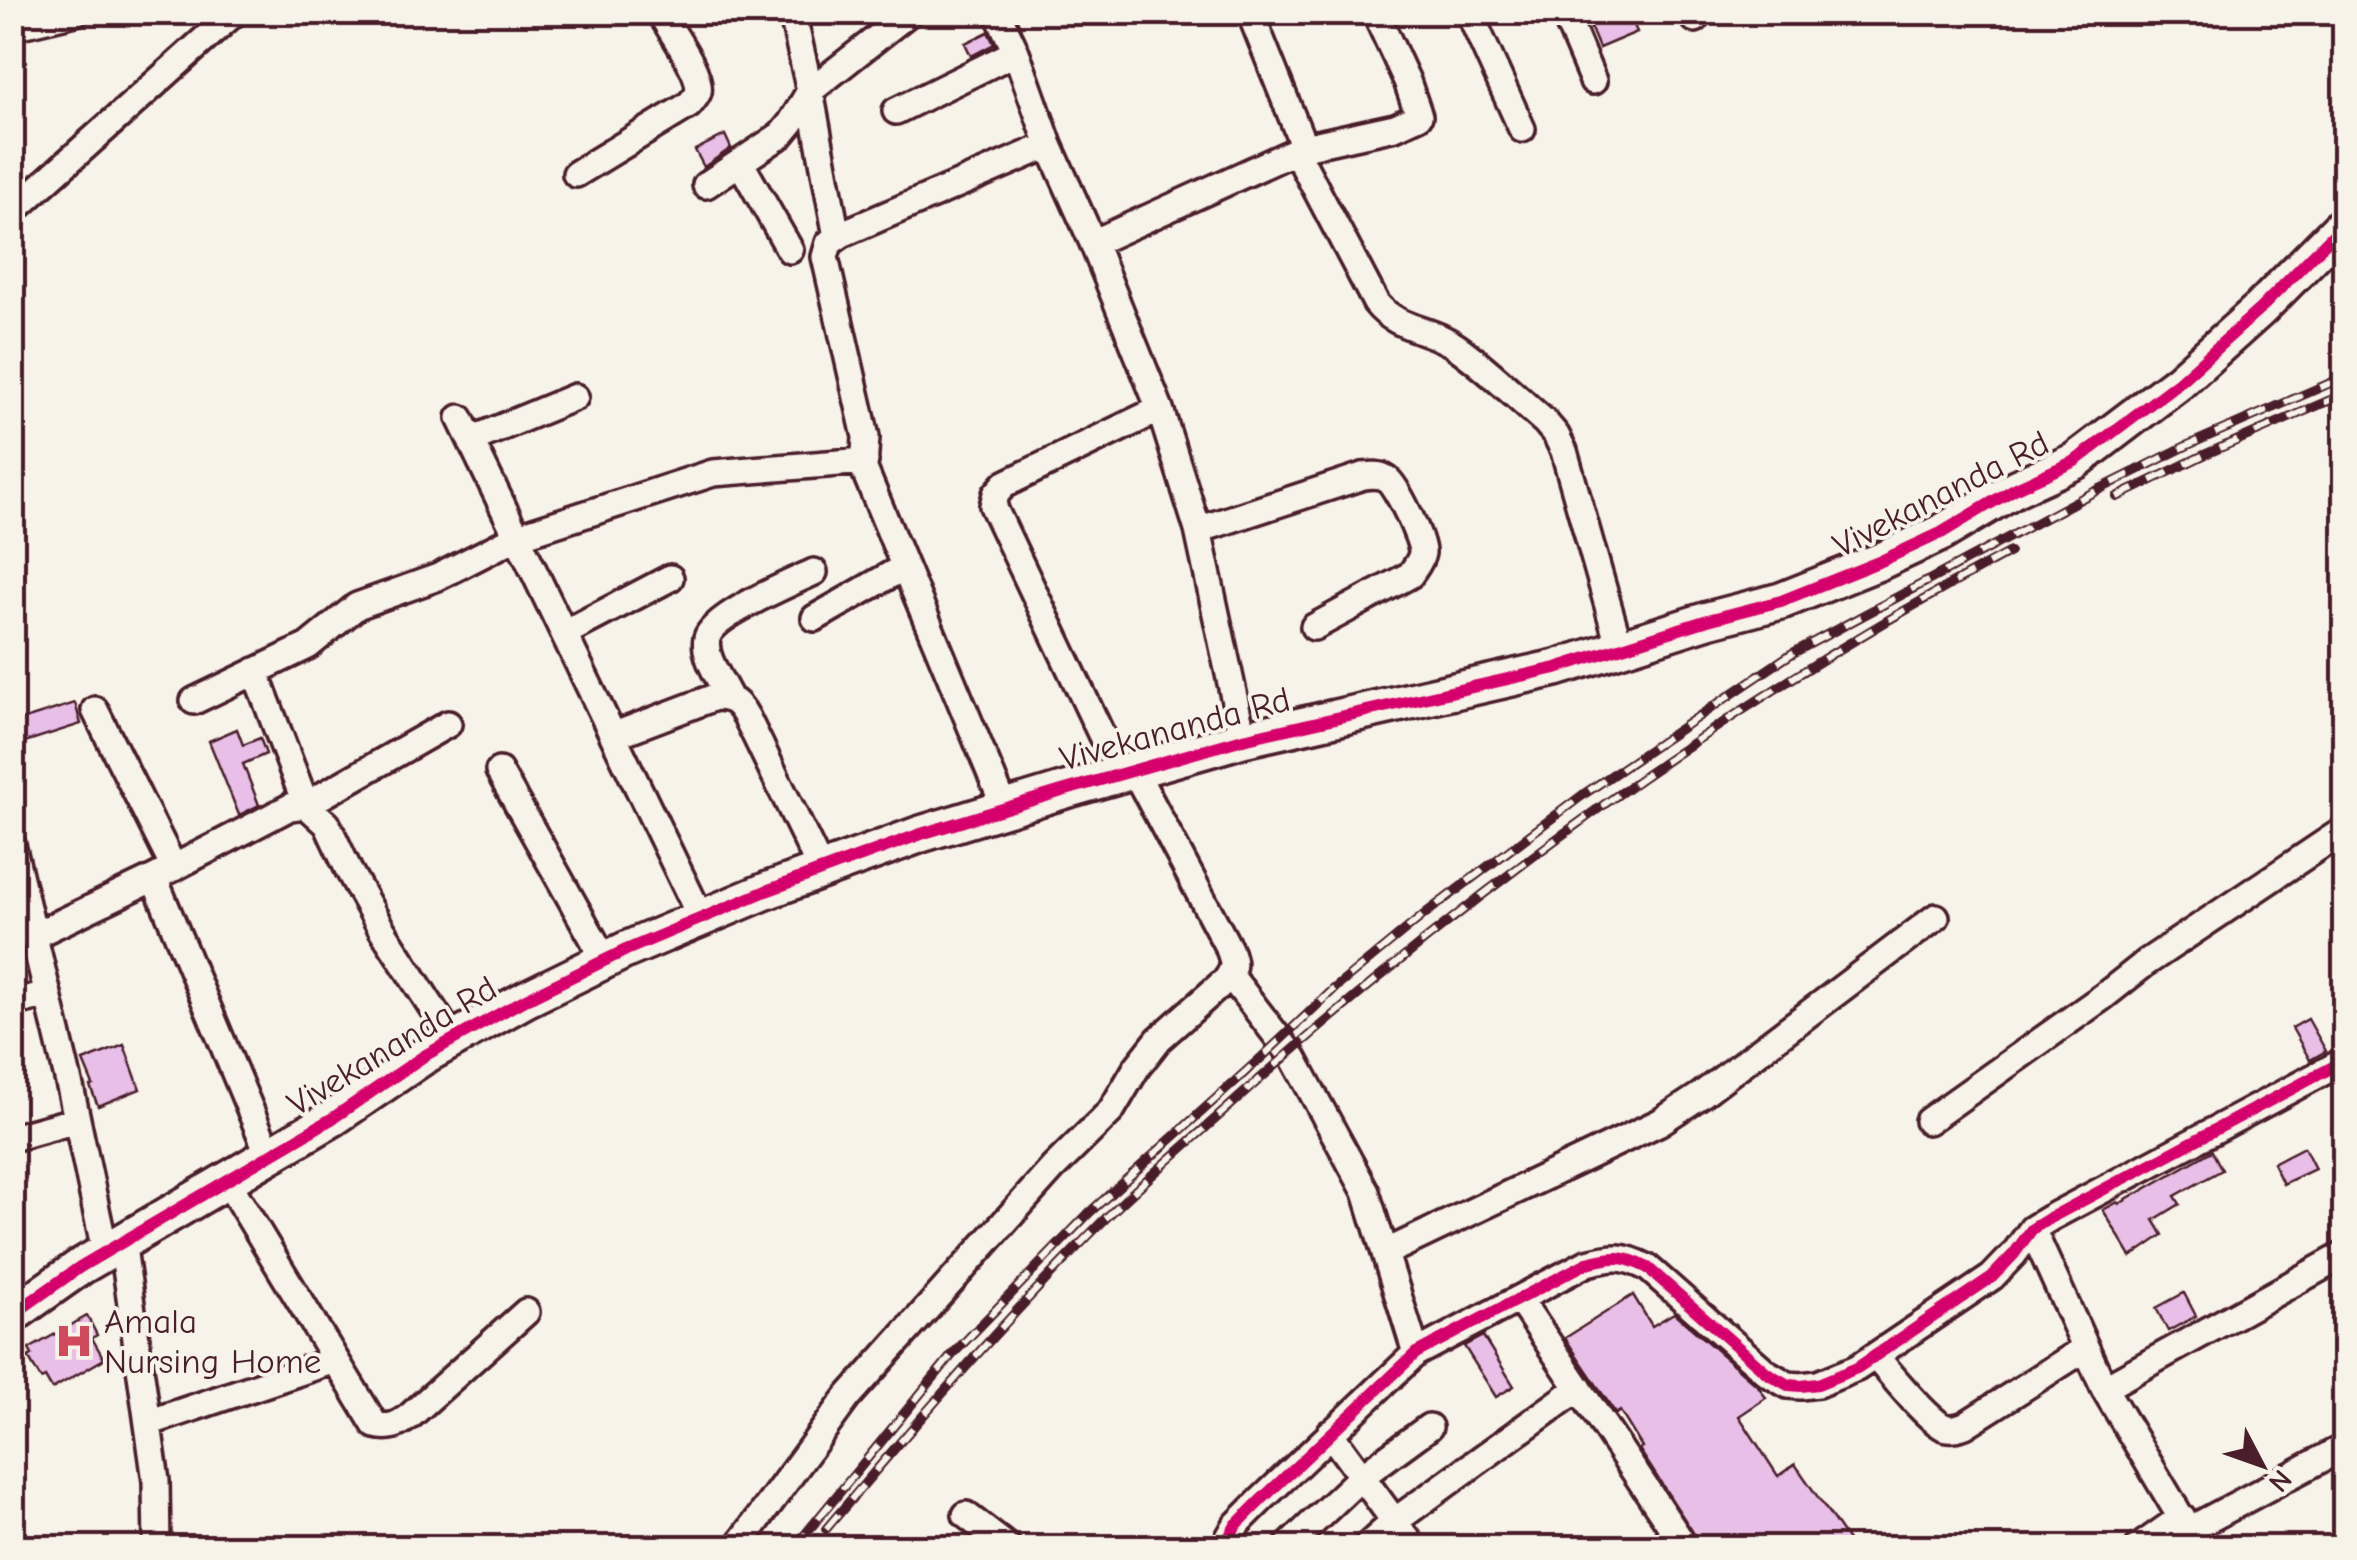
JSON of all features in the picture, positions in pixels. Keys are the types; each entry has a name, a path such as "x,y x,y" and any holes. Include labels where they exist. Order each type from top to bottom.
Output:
{"street":[{"path":"12,27 76,12"},
{"path":"12,212 235,12"},
{"path":"576,174 688,105 698,94 693,68 660,12"},
{"path":"792,12 837,237"},
{"path":"997,12 1160,409 1198,530 1243,739"},
{"path":"1250,12 1300,149 1376,303 1395,321 1454,344 1556,434 1620,648"},
{"path":"1093,243 1300,149 1395,127 1419,116 1376,12"},
{"path":"1468,12 1522,129"},
{"path":"1564,12 1593,81"},
{"path":"706,184 780,135 810,91 905,14"},
{"path":"896,111 1016,52"},
{"path":"1005,808 864,468 866,437 824,256 829,243 837,237 1049,145"},
{"path":"740,162 790,250"},
{"name":"Vivekananda Rd","path":"12,1316 80,1266 333,1118 424,1056 526,999 702,918 922,834 1127,772 1243,739 1503,681 1781,601 1828,584 1941,532 2016,488 2075,461 2178,382 2344,224"},
{"path":"575,397 466,429 702,918"},
{"path":"737,1548 828,1421 1053,1168 1111,1110 1158,1040 1233,970 1229,949 1127,772 993,506 996,494 1005,484 1160,409"},
{"path":"194,700 308,646 358,606 438,577 518,536 713,473 865,461"},
{"path":"1198,530 1363,476 1375,474 1386,478 1418,538 1422,552 1418,565 1410,575 1314,627"},
{"path":"815,618 904,567"},
{"path":"814,572 726,616 712,626 706,640 709,658 730,697 747,718 821,870"},
{"path":"565,633 670,578"},
{"path":"255,671 306,805 327,824 381,928 453,1040"},
{"path":"614,735 716,697 730,697"},
{"path":"96,710 164,873 268,1155"},
{"path":"34,936 290,807 306,805 448,724"},
{"path":"498,771 605,960"},
{"path":"1928,1121 2146,962 2344,830"},
{"path":"12,846 77,1120 114,1246 148,1423 156,1481 157,1535 177,1548"},
{"path":"1385,1253 1660,1122 1936,918"},
{"path":"1230,975 1293,1057 1366,1192 1416,1353"},
{"path":"12,1004 48,994"},
{"path":"1224,1548 1236,1525 1416,1353 1588,1263 1611,1256 1630,1259 1648,1268 1766,1374 1788,1385 1818,1384 1840,1377 1875,1356 1992,1277 2032,1230 2050,1218 2344,1061"},
{"path":"12,1138 77,1120"},
{"path":"226,1179 375,1426 398,1425 410,1416 526,1312"},
{"path":"2032,1230 2104,1388 2190,1532"},
{"path":"2104,1388 2344,1255"},
{"path":"1519,1298 1679,1538 1680,1548"},
{"path":"1875,1356 1926,1412 1942,1426 1954,1429 2086,1348"},
{"path":"148,1423 335,1360"},
{"path":"1366,1548 1395,1521 1579,1388"},
{"path":"1286,1548 1362,1476 1430,1428"},
{"path":"1330,1433 1414,1548"},
{"path":"2138,1548 2190,1532 2344,1447"},
{"path":"966,1515 1009,1548"}],"building":[{"path":"1584,12 1628,12 1637,32 1599,48"},
{"path":"988,32 994,44 971,56 965,43"},
{"path":"725,135 731,148 704,167 695,150"},
{"path":"75,703 81,724 12,746 12,723"},
{"path":"237,729 243,745 260,738 266,754 243,764 259,805 239,815 209,741"},
{"path":"2308,1019 2326,1051 2310,1060 2292,1028"},
{"path":"124,1045 140,1089 98,1106 83,1061"},
{"path":"2304,1147 2315,1169 2283,1184 2273,1163"},
{"path":"2212,1151 2222,1170 2175,1196 2180,1204 2154,1220 2163,1235 2131,1257 2103,1210"},
{"path":"2184,1293 2196,1316 2168,1331 2156,1308"},
{"path":"1633,1295 1652,1326 1674,1313 1759,1387 1766,1398 1739,1416 1778,1476 1795,1464 1853,1548 1703,1548 1639,1449 1642,1447 1620,1411 1616,1414 1565,1338"},
{"path":"87,1316 97,1335 92,1338 104,1359 52,1389 28,1357 32,1355 29,1349"},
{"path":"1483,1336 1514,1386 1496,1397 1464,1346"}],"railway":[{"path":"794,1548 952,1355 1090,1212 1335,988 1426,913 1584,794 1791,654 2086,496 2188,445 2344,377"},
{"path":"2117,497 2344,394"},
{"path":"826,1529 995,1335 1101,1223 1323,1024 1415,948 1605,804 1703,736 1803,671 2010,552"}],"cycle path":[{"path":"12,1315 80,1267 333,1118 424,1056 526,999 626,950 766,891 921,834 1243,739 1556,668 1781,601 1941,533 2016,488 2075,461 2179,382 2260,309 2344,224"},
{"path":"1223,1548 1236,1525 1416,1353 1587,1263 1618,1258 1648,1268 1767,1373 1788,1385 1818,1384 1857,1368 1992,1277 2032,1229 2344,1061"}],"place":[{"name":"Amala Nursing Home","path":"74,1341"}]}
